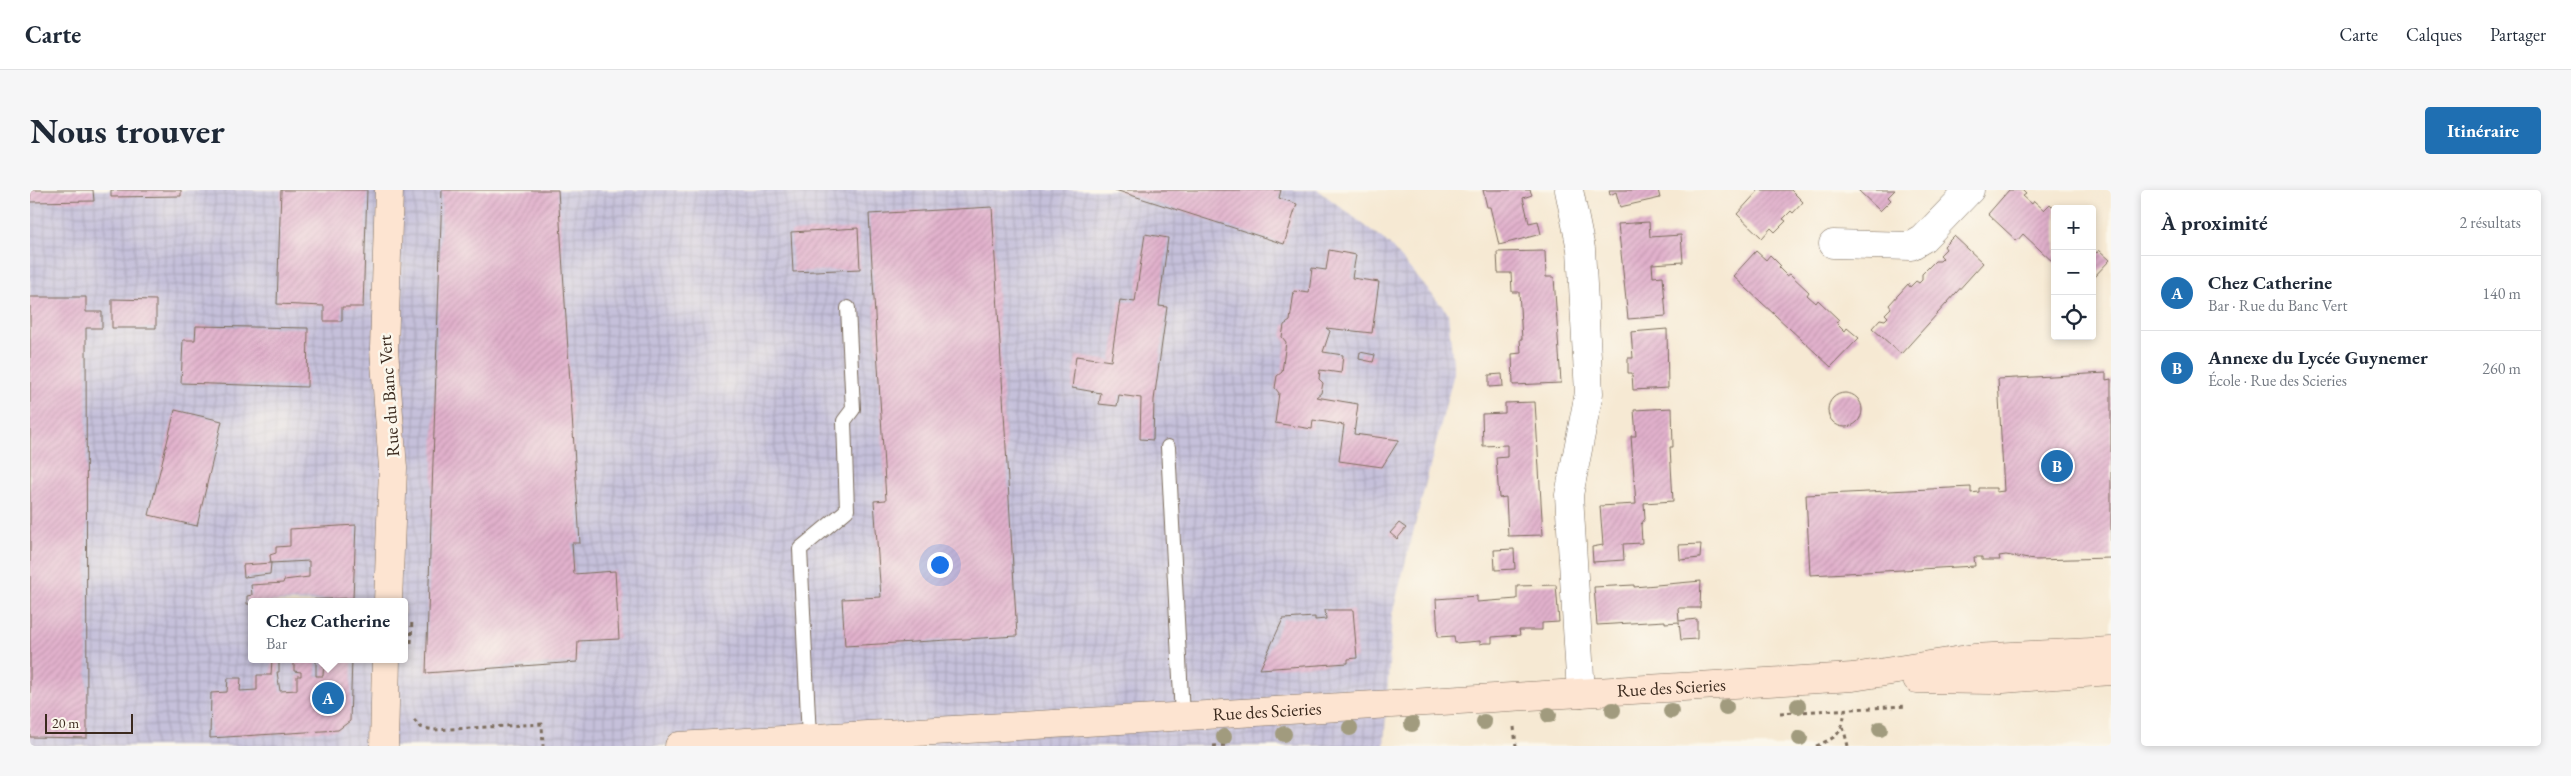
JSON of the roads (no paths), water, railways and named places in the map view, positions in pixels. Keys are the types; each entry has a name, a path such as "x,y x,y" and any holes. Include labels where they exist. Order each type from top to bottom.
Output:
{"street":[{"name":"Rue du Banc Vert","path":"390,190 384,349 393,460 400,598"},
{"path":"1569,190 1581,249 1589,393 1569,494 1581,693"},
{"path":"1833,244 1911,246 1923,239 1970,190"},
{"name":"Rue des Scieries","path":"679,746 1853,676 1994,656 2111,651"},
{"path":"384,746 397,663"},
{"name":"Rue des Scieries","path":"1853,676 1990,680 2111,671"}],"lane":[{"path":"809,738 800,549 847,510 844,421 853,409 848,308"},
{"path":"1168,447 1182,716"}],"place":[{"name":"Annexe du Lycée Guynemer","path":"2057,466"},
{"name":"Chez Catherine","path":"328,698"}]}
